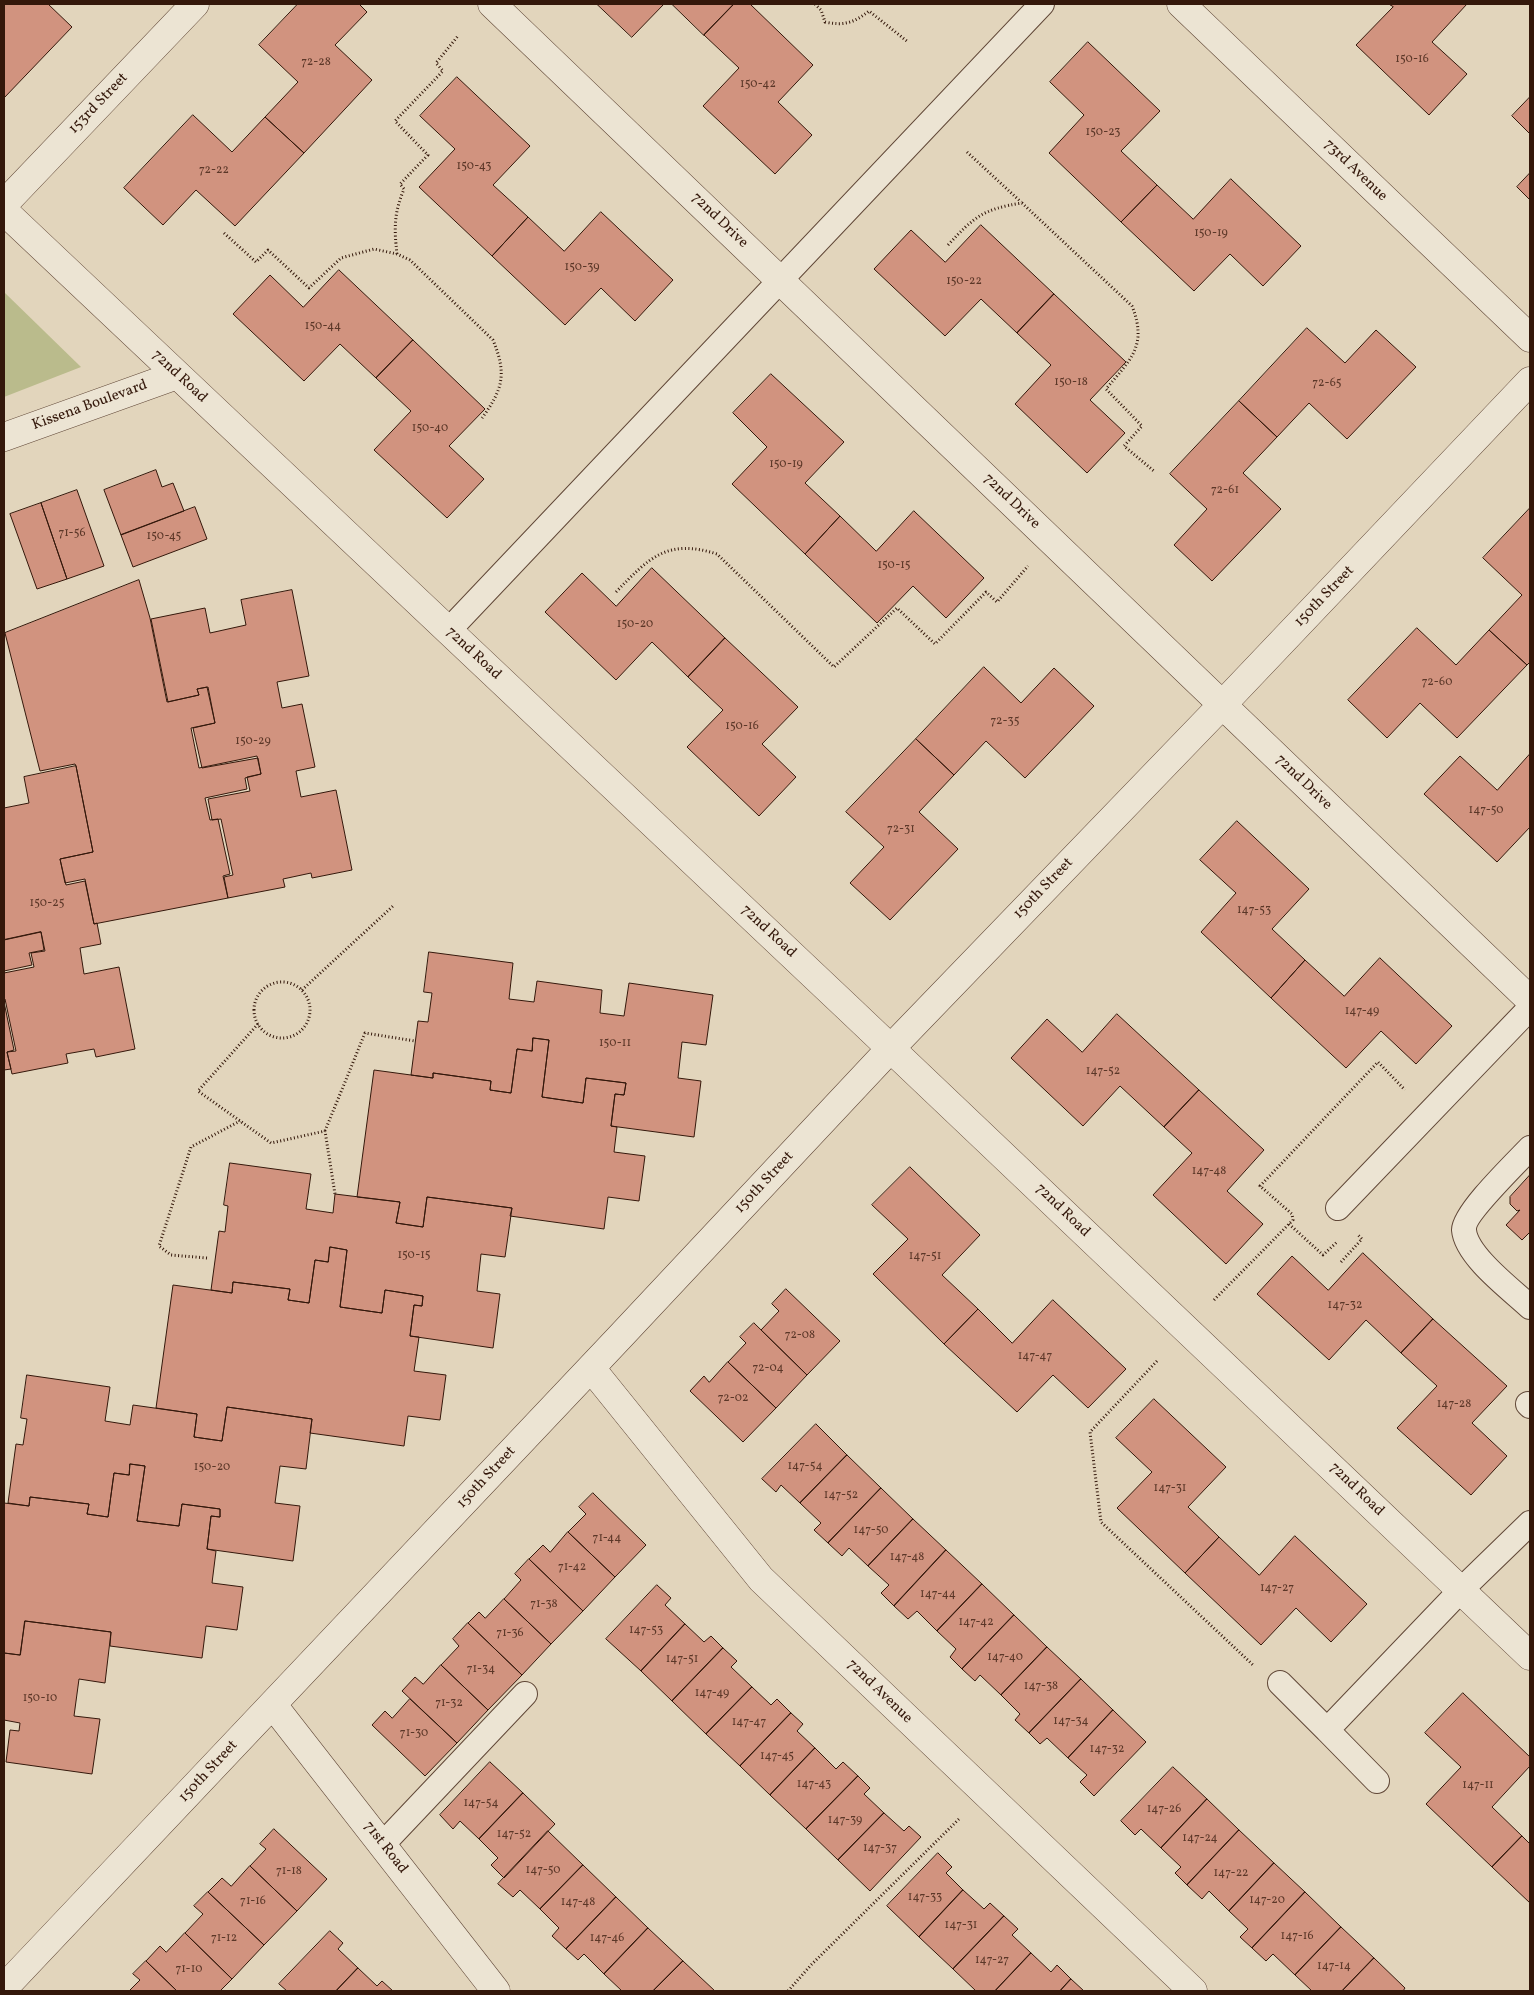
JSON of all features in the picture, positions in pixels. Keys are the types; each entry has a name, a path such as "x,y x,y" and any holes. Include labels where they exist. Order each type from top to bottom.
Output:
{"street":[{"name":"153rd Street","path":"4,204 195,4"},
{"name":"72nd Drive","path":"492,4 1530,1000"},
{"name":"73rd Avenue","path":"1181,4 1530,338"},
{"name":"72nd Road","path":"4,211 1530,1656"},
{"name":"Kissena Boulevard","path":"4,437 177,375"},
{"name":"150th Street","path":"4,1988 591,1368 890,1048 1222,705 1530,381"},
{"name":"72nd Avenue","path":"591,1368 761,1579 1193,1991"},
{"name":"71st Road","path":"272,1705 496,1991"}],"lane":[{"path":"448,631 1042,4"},
{"path":"1338,1208 1530,1008"},
{"path":"1530,1148 1469,1215 1464,1229 1467,1243 1482,1262 1530,1307"},
{"path":"1328,1730 1461,1590 1530,1523"},
{"path":"1280,1683 1377,1781"},
{"path":"382,1844 524,1694"}],"path":[{"path":"815,4 821,10 825,22 836,25 848,24 857,20 868,11 908,42"},
{"path":"397,254 394,226 404,189 400,184 428,155 395,121 443,71 436,63 458,36"},
{"path":"967,152 1132,306 1136,314 1138,332 1136,350 1106,389 1142,426 1124,446 1155,472"},
{"path":"948,245 980,215 998,206 1022,202"},
{"path":"224,233 256,262 268,250 309,288 341,258 374,249 397,254 410,260 492,340 500,358 502,377 496,399 482,418"},
{"path":"616,592 642,566 663,552 686,548 700,549 717,554 834,667 897,608 935,644 986,592 997,602 1051,540"},
{"path":"302,990 393,906"},
{"path":"286,982 302,990 310,1007 309,1017 299,1032 281,1038 272,1036 258,1024 254,1007 261,991 268,985 286,982"},
{"path":"258,1024 198,1091 271,1143 325,1131"},
{"path":"335,1194 325,1131 365,1033 415,1042"},
{"path":"1214,1300 1293,1220 1292,1214 1260,1186 1378,1062 1408,1093"},
{"path":"207,1258 171,1255 159,1246 192,1147 240,1121"},
{"path":"1157,1362 1090,1432 1101,1522 1246,1660 1280,1683"},
{"path":"788,1991 985,1793"}],"green space":[{"path":"4,292 81,367 4,397"}],"building":[{"path":"4,4 48,4 72,27 4,98"},
{"path":"298,4 359,4 367,12 335,45 372,80 304,153 265,117 298,82 259,45"},
{"path":"597,4 664,4 632,37"},
{"path":"672,4 734,4 704,35"},
{"path":"734,4 750,4 813,65 778,102 812,135 775,174 703,106 739,68 704,35"},
{"path":"1389,4 1467,4 1432,42 1467,74 1429,115 1356,45 1393,7"},
{"path":"1088,42 1160,111 1121,151 1157,185 1121,222 1049,153 1084,115 1050,82"},
{"path":"457,77 530,146 493,185 528,217 492,256 419,187 455,149 420,116"},
{"path":"1530,97 1530,134 1512,116"},
{"path":"193,115 232,152 265,117 304,153 235,226 196,190 163,225 124,188"},
{"path":"1530,173 1530,200 1517,187"},
{"path":"1231,179 1301,246 1263,286 1230,254 1194,291 1121,222 1157,185 1193,219"},
{"path":"601,212 673,280 635,321 601,288 565,325 492,256 528,217 564,251"},
{"path":"981,225 1054,294 1017,333 981,299 945,336 874,269 911,230 945,262"},
{"path":"339,270 413,340 376,378 340,344 304,381 233,314 270,275 303,307"},
{"path":"1054,294 1126,362 1090,400 1125,433 1087,473 1015,404 1051,365 1017,333"},
{"path":"1307,328 1345,363 1376,330 1416,367 1347,439 1309,403 1277,437 1239,401"},
{"path":"413,340 485,409 449,446 484,479 447,518 374,450 411,411 376,378"},
{"path":"771,374 844,442 805,483 840,516 805,554 732,484 767,447 733,413"},
{"path":"1239,401 1277,437 1243,473 1281,509 1212,581 1174,545 1207,509 1170,474"},
{"path":"156,470 162,487 173,483 184,511 121,535 104,490"},
{"path":"77,490 104,566 67,579 41,503"},
{"path":"41,503 67,579 37,589 10,514"},
{"path":"195,507 207,539 133,567 121,535"},
{"path":"1530,508 1530,662 1527,665 1489,630 1522,595 1483,558"},
{"path":"914,511 984,578 946,618 913,586 877,623 805,554 840,516 876,551"},
{"path":"652,568 725,638 688,677 652,642 616,680 545,612 582,573 616,606"},
{"path":"139,580 150,618 167,702 199,695 197,689 207,687 215,723 191,728 199,768 257,756 261,774 245,778 247,789 205,798 210,820 218,819 230,874 223,876 228,898 94,924 85,879 65,883 60,859 93,852 76,766 75,764 40,771 5,633"},
{"path":"292,590 309,676 277,682 282,708 302,704 315,767 296,771 301,797 336,790 352,870 312,878 311,873 283,879 285,887 228,898 224,877 233,875 221,819 212,820 208,799 250,791 247,777 261,774 258,758 202,768 193,728 215,723 208,687 197,689 199,695 168,702 151,619 205,608 210,633 246,625 241,600"},
{"path":"1417,628 1456,665 1489,630 1527,665 1457,738 1420,703 1387,738 1348,700"},
{"path":"725,638 798,707 762,744 796,777 759,816 687,747 723,710 688,677"},
{"path":"984,667 1021,703 1054,668 1094,706 1025,778 986,741 954,775 916,739"},
{"path":"916,739 954,775 919,812 958,849 890,920 850,883 884,847 846,812"},
{"path":"1530,754 1530,827 1497,862 1424,794 1460,756 1497,790"},
{"path":"76,766 93,852 60,859 66,885 85,881 94,924 97,923 101,944 80,948 84,974 119,967 135,1049 96,1057 94,1049 66,1054 68,1063 12,1074 7,1052 16,1051 4,999 4,973 34,967 31,953 45,951 41,932 4,940 4,808 29,803 24,777"},
{"path":"1237,821 1309,889 1272,929 1305,960 1271,998 1201,932 1236,893 1200,860"},
{"path":"41,932 44,950 29,953 32,965 4,971 4,940"},
{"path":"429,952 513,963 509,999 534,1002 537,981 602,990 600,1013 624,1016 629,983 713,995 706,1045 682,1042 678,1078 701,1081 694,1137 611,1126 615,1094 624,1095 626,1083 586,1078 583,1103 542,1097 549,1040 533,1038 532,1051 517,1049 511,1093 490,1090 491,1081 433,1073 433,1078 411,1075 418,1021 428,1022 432,993 424,992"},
{"path":"1380,958 1452,1026 1416,1064 1381,1031 1346,1068 1271,998 1305,960 1344,996"},
{"path":"4,1002 14,1050 7,1052 11,1069 4,1070"},
{"path":"1117,1014 1199,1090 1164,1127 1120,1086 1083,1126 1011,1058 1047,1019 1082,1052"},
{"path":"533,1038 549,1040 542,1097 583,1103 586,1078 626,1083 624,1095 615,1094 611,1126 617,1127 614,1152 645,1156 639,1201 608,1197 604,1229 510,1216 512,1208 427,1197 423,1227 396,1223 400,1202 357,1197 374,1070 433,1078 433,1073 491,1081 490,1090 511,1093 517,1049 532,1051"},
{"path":"1199,1090 1264,1150 1227,1191 1263,1224 1226,1264 1153,1195 1192,1153 1164,1127"},
{"path":"230,1163 311,1174 306,1209 333,1213 335,1194 400,1202 396,1223 423,1227 427,1197 512,1208 505,1257 481,1254 477,1291 500,1294 493,1348 410,1336 414,1305 422,1306 423,1296 385,1290 382,1313 340,1307 347,1250 330,1247 328,1262 315,1260 309,1303 288,1300 290,1289 233,1282 232,1293 211,1290 219,1231 225,1232 228,1206 224,1205"},
{"path":"910,1167 980,1235 942,1275 978,1309 944,1344 873,1274 908,1239 872,1205"},
{"path":"1530,1175 1530,1232 1522,1240 1506,1225 1520,1210 1517,1211 1510,1204 1510,1197"},
{"path":"330,1247 347,1250 340,1307 382,1313 385,1290 423,1296 422,1306 414,1305 410,1336 419,1337 414,1371 446,1375 440,1420 408,1416 404,1446 310,1433 312,1419 227,1407 222,1441 194,1437 197,1414 156,1408 173,1285 232,1293 233,1282 290,1289 288,1300 309,1303 315,1260 328,1262"},
{"path":"1363,1253 1433,1319 1401,1353 1366,1320 1329,1360 1257,1294 1292,1256 1328,1290"},
{"path":"786,1289 840,1341 807,1375 761,1330 779,1311 772,1304"},
{"path":"1053,1300 1126,1369 1088,1408 1053,1375 1017,1412 944,1344 978,1309 1012,1343"},
{"path":"1433,1319 1507,1386 1472,1423 1507,1456 1471,1495 1397,1428 1437,1386 1401,1353"},
{"path":"754,1323 807,1375 776,1408 728,1362 746,1343 740,1337"},
{"path":"728,1362 776,1408 743,1442 690,1391 704,1376 709,1382"},
{"path":"27,1375 110,1387 105,1421 130,1425 133,1405 197,1414 194,1437 222,1441 227,1407 312,1419 306,1469 280,1466 275,1503 300,1506 293,1561 207,1549 211,1516 220,1517 220,1509 182,1504 179,1526 137,1521 145,1466 130,1464 129,1475 114,1473 108,1517 87,1514 89,1504 30,1497 29,1506 8,1503 16,1444 23,1445 27,1419 21,1418"},
{"path":"1154,1399 1226,1467 1188,1507 1219,1537 1185,1573 1117,1508 1152,1472 1116,1438"},
{"path":"816,1424 847,1455 800,1503 781,1485 776,1492 762,1479"},
{"path":"847,1455 881,1488 828,1543 814,1530 821,1523 800,1503"},
{"path":"130,1464 145,1466 137,1521 179,1526 182,1504 220,1509 220,1517 211,1516 207,1549 216,1551 212,1583 243,1587 237,1630 206,1626 202,1658 110,1646 111,1632 25,1621 20,1655 4,1653 4,1503 29,1506 30,1497 89,1504 87,1514 108,1517 114,1473 129,1475"},
{"path":"881,1488 913,1519 868,1566 849,1548 842,1556 828,1543"},
{"path":"593,1493 646,1545 615,1577 568,1532 586,1514 579,1507"},
{"path":"913,1519 946,1550 894,1606 881,1593 889,1585 868,1566"},
{"path":"568,1532 615,1577 583,1611 529,1559 543,1545 550,1552"},
{"path":"1295,1536 1367,1604 1331,1642 1296,1608 1261,1645 1185,1573 1219,1537 1259,1575"},
{"path":"946,1550 982,1584 937,1631 917,1611 908,1619 894,1606"},
{"path":"529,1559 583,1611 551,1644 504,1599 521,1580 515,1574"},
{"path":"982,1584 1014,1615 962,1669 950,1657 956,1649 937,1631"},
{"path":"657,1585 671,1598 665,1605 685,1624 641,1671 606,1639"},
{"path":"504,1599 551,1644 522,1675 468,1623 479,1612 485,1618"},
{"path":"1014,1615 1047,1647 1001,1695 980,1675 975,1681 962,1669"},
{"path":"25,1621 111,1632 105,1683 79,1679 74,1716 100,1719 92,1774 6,1762 10,1730 19,1731 20,1723 4,1720 4,1653 20,1655"},
{"path":"468,1623 522,1675 488,1710 441,1665 459,1646 453,1639"},
{"path":"685,1624 704,1642 711,1636 723,1648 672,1701 641,1671"},
{"path":"1047,1647 1081,1679 1029,1733 1015,1720 1020,1714 1001,1695"},
{"path":"723,1648 737,1661 731,1667 752,1687 706,1734 672,1701"},
{"path":"441,1665 488,1710 457,1743 402,1691 415,1677 423,1684"},
{"path":"1081,1679 1113,1710 1068,1758 1047,1738 1040,1744 1029,1733"},
{"path":"752,1687 771,1705 777,1699 791,1713 740,1766 706,1734"},
{"path":"1463,1693 1530,1757 1530,1766 1492,1807 1522,1836 1492,1867 1426,1804 1461,1767 1425,1733"},
{"path":"410,1699 457,1743 425,1776 372,1725 385,1711 392,1718"},
{"path":"1113,1710 1146,1742 1094,1796 1080,1782 1087,1775 1068,1758"},
{"path":"791,1713 803,1724 797,1731 815,1748 770,1795 740,1766"},
{"path":"815,1748 836,1769 843,1762 858,1776 806,1829 770,1795"},
{"path":"490,1762 523,1793 479,1839 460,1821 453,1829 440,1815"},
{"path":"1173,1767 1207,1799 1161,1848 1141,1829 1135,1835 1121,1821"},
{"path":"858,1776 870,1788 864,1794 884,1813 838,1860 806,1829"},
{"path":"523,1793 555,1824 504,1878 491,1865 498,1858 479,1839"},
{"path":"1207,1799 1239,1830 1187,1885 1175,1873 1181,1867 1161,1848"},
{"path":"884,1813 904,1831 909,1826 921,1837 870,1891 838,1860"},
{"path":"274,1829 327,1879 297,1911 250,1866 266,1849 260,1844"},
{"path":"1239,1830 1274,1863 1229,1911 1209,1891 1202,1899 1187,1885"},
{"path":"548,1831 583,1865 540,1909 520,1890 513,1897 498,1884"},
{"path":"1522,1836 1530,1844 1530,1903 1492,1867"},
{"path":"938,1853 952,1867 946,1873 963,1890 919,1937 887,1906"},
{"path":"1274,1863 1305,1892 1252,1948 1240,1937 1248,1929 1229,1911"},
{"path":"583,1865 616,1897 566,1949 552,1936 559,1928 540,1909"},
{"path":"250,1866 297,1911 264,1945 208,1892 222,1878 231,1886"},
{"path":"963,1890 984,1909 990,1903 1004,1916 953,1969 919,1937"},
{"path":"208,1892 264,1945 232,1979 185,1933 203,1914 194,1906"},
{"path":"1305,1892 1341,1927 1295,1975 1273,1954 1266,1961 1252,1948"},
{"path":"616,1897 648,1928 604,1974 584,1954 578,1960 566,1949"},
{"path":"1004,1916 1018,1929 1012,1935 1031,1953 995,1991 976,1991 953,1969"},
{"path":"1341,1927 1374,1958 1342,1991 1312,1991 1295,1975"},
{"path":"648,1928 683,1961 653,1991 622,1991 604,1974"},
{"path":"330,1931 343,1943 338,1949 358,1968 336,1991 287,1991 279,1984"},
{"path":"185,1933 232,1979 220,1991 177,1991 146,1961 160,1946 166,1952"},
{"path":"1031,1953 1051,1972 1057,1965 1071,1979 1060,1991 995,1991"},
{"path":"1374,1958 1405,1988 1403,1991 1342,1991"},
{"path":"146,1961 177,1991 129,1991 140,1980 133,1974"},
{"path":"683,1961 715,1991 653,1991"},
{"path":"358,1968 377,1986 382,1981 393,1991 336,1991"},
{"path":"1071,1979 1084,1991 1060,1991"}]}
